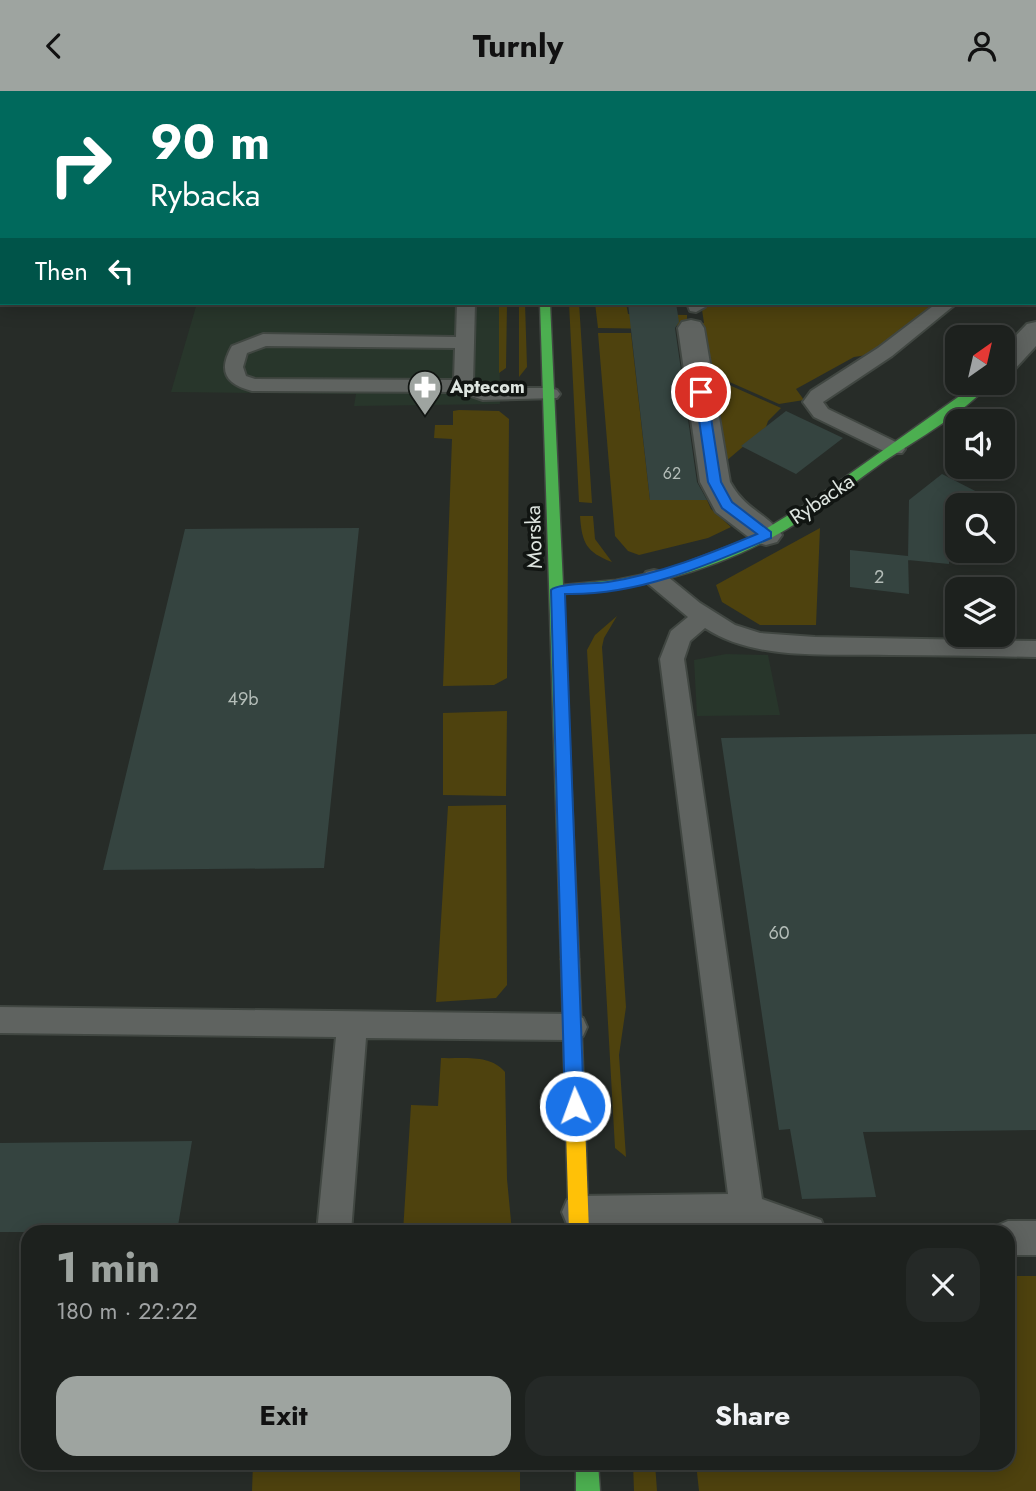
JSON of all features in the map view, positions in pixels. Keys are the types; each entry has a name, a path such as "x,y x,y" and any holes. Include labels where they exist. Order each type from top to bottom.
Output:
{"street":[{"name":"Morska","path":"545,305 558,590 579,1222"},
{"path":"694,313 715,482 727,505 766,535"},
{"path":"1015,352 1036,330"},
{"name":"Rybacka","path":"558,590 619,586 654,577 724,554 766,535 895,449 969,395"},
{"path":"587,1470 588,1491"}],"lane":[{"path":"463,386 466,305"},
{"path":"895,449 821,413 813,402 818,395 885,352 945,305"},
{"path":"464,343 262,340 239,350 234,366 237,379 252,385 463,386 483,394 550,394"},
{"path":"654,577 727,631 759,641 815,645 1036,649"},
{"path":"704,616 679,638 672,659 747,1210"},
{"path":"0,1020 572,1027"},
{"path":"335,1225 352,1024"},
{"path":"579,1222 747,1210 789,1225"},
{"path":"1015,1238 1036,1238"}],"shaded area":[{"path":"196,305 499,305 500,404 354,406 356,394 171,392"},
{"path":"499,305 507,305 506,368 499,373"},
{"path":"519,305 525,305 527,367 519,377"},
{"path":"569,305 579,305 592,503 579,502"},
{"path":"595,305 626,305 628,314 687,315 687,323 663,329 598,328"},
{"path":"701,305 932,305 867,355 854,357 796,389 804,400 779,404 707,372 698,323 704,323"},
{"path":"598,333 631,333 650,500 707,500 711,509 731,527 708,538 639,555 628,551 615,536"},
{"path":"709,376 781,408 768,421 766,427 725,462"},
{"path":"453,411 499,411 509,419 507,678 494,685 443,686 452,439 434,438 435,425 453,425"},
{"path":"580,516 593,516 595,539 612,562 596,554 587,545"},
{"path":"820,528 816,625 760,625 722,602 716,585"},
{"path":"617,616 604,638 602,647 626,1007 619,1055 626,1157 615,1148 587,650 595,635"},
{"path":"726,654 768,655 780,715 697,716 694,660"},
{"path":"507,711 506,796 443,795 443,713"},
{"path":"506,805 507,985 496,998 436,1002 448,806"},
{"path":"441,1058 484,1060 499,1066 505,1072 507,1179 511,1225 403,1225 411,1105 438,1106"},
{"path":"1015,1276 1036,1276 1036,1491 699,1491 697,1470 1015,1470"},
{"path":"253,1470 520,1470 520,1491 252,1491"},
{"path":"633,1470 656,1470 657,1491 634,1491"}],"building":[{"path":"628,305 676,305 679,322 675,328 697,482 707,500 650,500"},
{"path":"786,411 843,438 796,474 741,446"},
{"path":"942,474 945,479 952,479 979,493 945,493 945,563 949,564 908,560 909,500"},
{"path":"359,528 324,868 103,870 185,529"},
{"path":"850,550 908,556 909,594 850,587"},
{"path":"1036,734 1036,1130 863,1132 876,1197 802,1199 790,1129 779,1130 721,738"},
{"path":"192,1141 178,1225 21,1225 21,1232 0,1232 0,1143"}],"traffic: fast":[{"path":"545,305 570,959"},
{"path":"558,590 645,580 701,564 755,541 818,503 970,395"},
{"path":"587,1470 588,1491"}],"traffic: slow":[{"path":"570,959 579,1225"}],"place":[{"name":"Aptecom","path":"425,417"}],"route":[{"path":"575,1106 558,590 585,590 636,582 734,550 766,535 727,505 715,482 701,392"}]}
